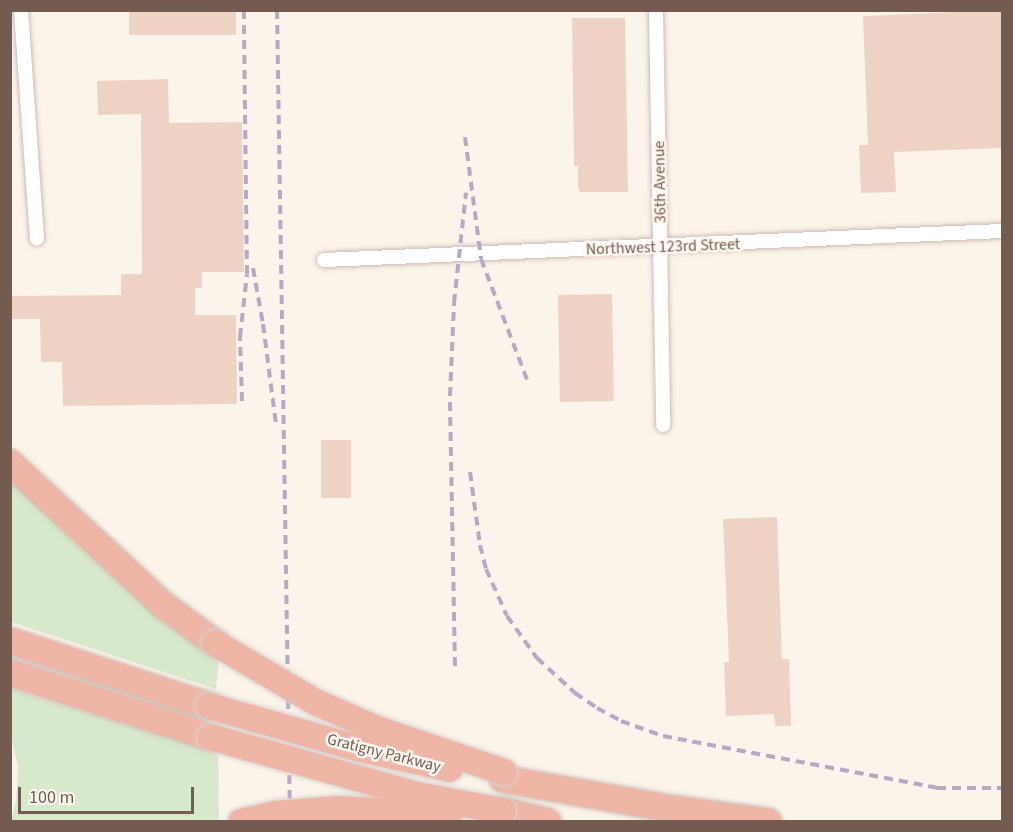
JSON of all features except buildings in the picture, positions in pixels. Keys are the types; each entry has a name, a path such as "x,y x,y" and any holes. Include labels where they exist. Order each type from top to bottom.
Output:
{"highway":[{"path":"10,463 162,604 214,643 315,702 377,729 504,776 554,789 768,822"},
{"name":"Gratigny Parkway","path":"10,641 209,706 357,748 504,776"},
{"name":"Gratigny Parkway","path":"10,673 210,737 422,796 502,816 548,822"},
{"path":"241,822 276,814 338,809 502,816"}],"street":[{"path":"21,10 37,238"},
{"name":"36th Avenue","path":"656,10 662,247 663,425"},
{"name":"Northwest 123rd Street","path":"324,260 1002,231"}],"green space":[{"path":"10,480 220,651 216,689 11,622"},
{"path":"10,689 218,753 219,819 210,822 11,821 16,801 18,767 11,737"}],"railway":[{"path":"242,401 240,337 247,274 244,10"},
{"path":"277,10 290,822"},
{"path":"465,137 481,259 529,385"},
{"path":"455,666 450,396 454,303 466,193"},
{"path":"253,268 276,424"},
{"path":"470,472 480,545 486,569 507,616 537,658 575,693 597,708 621,721 663,736 937,788 1002,788"}]}
